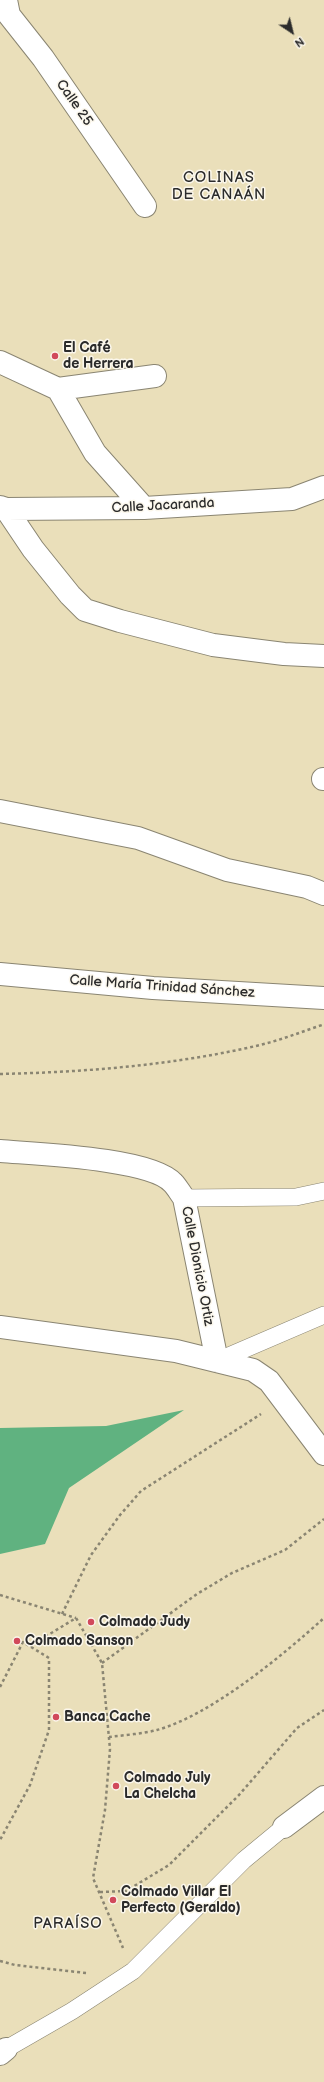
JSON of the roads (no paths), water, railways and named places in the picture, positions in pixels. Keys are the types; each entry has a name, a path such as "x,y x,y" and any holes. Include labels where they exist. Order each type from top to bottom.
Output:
{"street":[{"name":"Calle 25","path":"6,0 9,15 43,58 145,206"},
{"path":"0,362 58,389 155,376"},
{"path":"58,389 95,453 144,508"},
{"name":"Calle Jacaranda","path":"3,508 144,508 292,499 324,486"},
{"path":"3,508 33,549 70,595 85,610 120,621 212,645 284,654 324,656"},
{"path":"0,811 138,838 227,870 307,887 324,894"},
{"name":"Calle María Trinidad Sánchez","path":"0,974 153,988 324,998"},
{"name":"Calle Dionicio Ortiz","path":"0,1151 97,1159 153,1171 173,1182 184,1198 217,1361"},
{"path":"0,1327 176,1351 253,1370 269,1380 324,1454"},
{"path":"284,1827 324,1797"}],"lane":[{"path":"184,1198 296,1197 324,1191"},
{"path":"217,1361 324,1314"},
{"path":"3,2051 72,2011 134,1971 244,1860 284,1827"}],"place":[{"name":"El Café de Herrera","path":"55,356"},
{"name":"Colmado Judy","path":"91,1622"},
{"name":"Colmado Sanson","path":"17,1641"},
{"name":"Banca Cache","path":"56,1717"},
{"name":"Colmado July La Chelcha","path":"116,1786"},
{"name":"Colmado Villar El Perfecto (Geraldo)","path":"113,1900"}],"district":[{"name":"COLINAS DE CANAÁN","path":"219,186"},
{"name":"PARAÍSO","path":"68,1924"}]}
